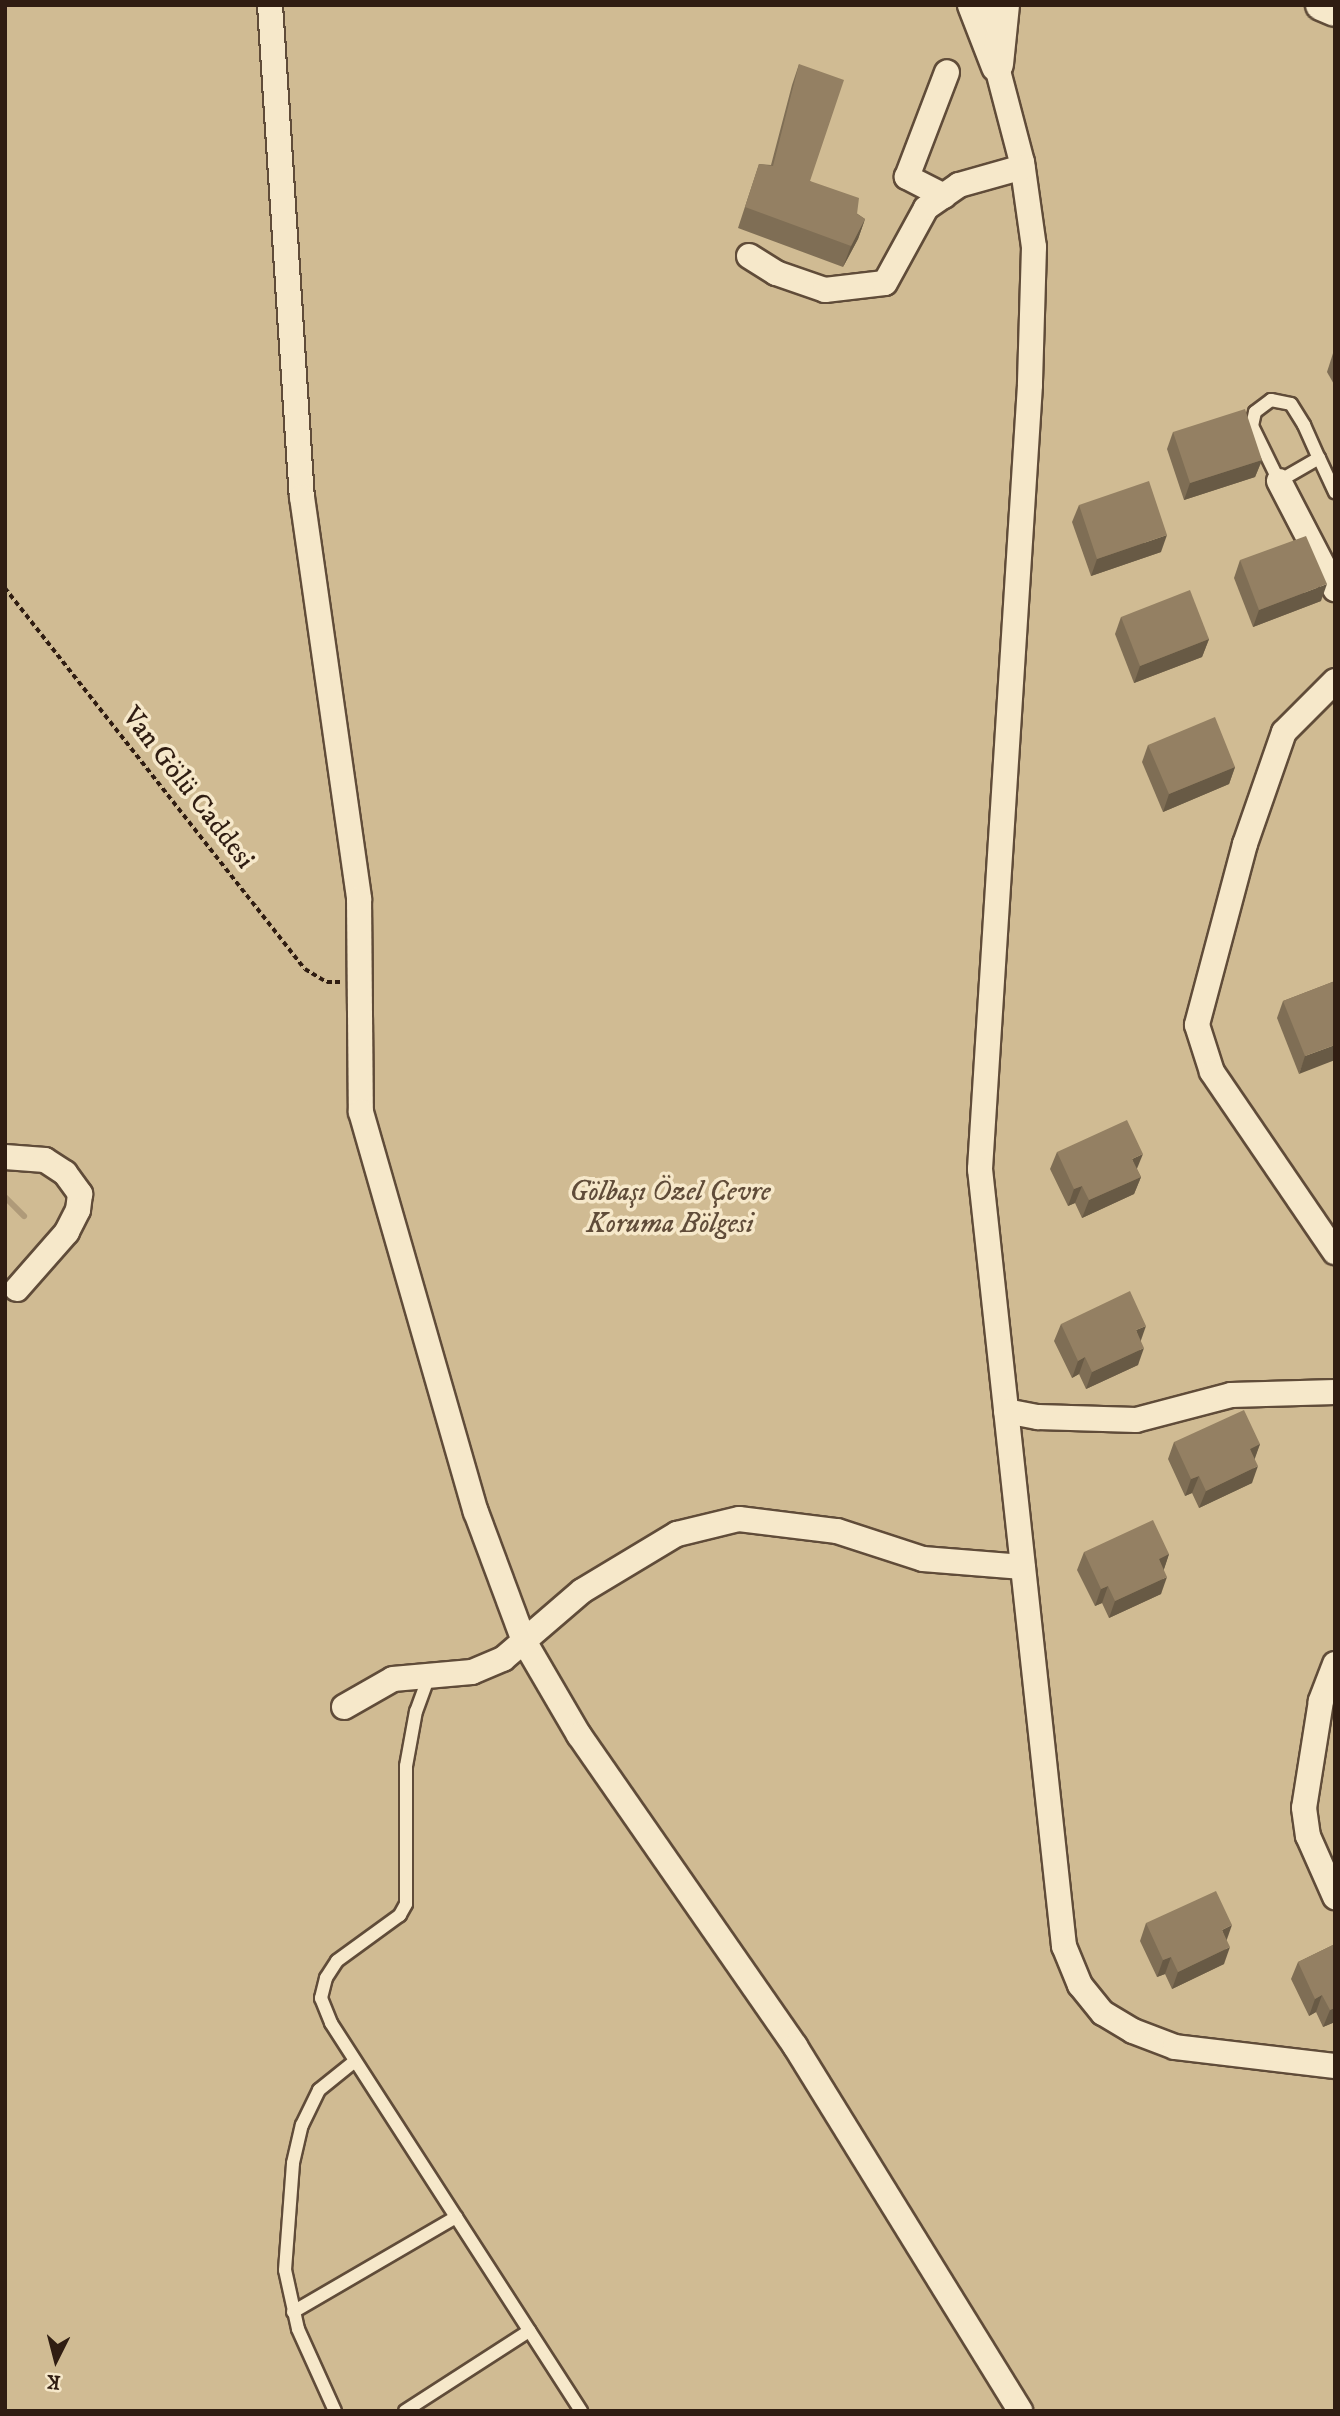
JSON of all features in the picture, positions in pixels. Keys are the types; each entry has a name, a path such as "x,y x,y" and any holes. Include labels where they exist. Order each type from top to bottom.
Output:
{"street":[{"path":"270,5 302,497 359,899 357,982 360,1112 476,1512 523,1641 579,1735 795,2046 1020,2411"},
{"path":"973,5 997,67 1023,167 1034,247 1030,386 980,1169 1064,1946 1080,1985 1103,2013 1175,2047 1335,2066"},
{"path":"997,67 1004,5"},
{"path":"1321,5 1335,10"},
{"path":"944,196 907,177 947,72"},
{"path":"749,256 776,272 825,290 885,283 926,208 959,185 1023,167"},
{"path":"1279,481 1335,589"},
{"path":"1335,681 1284,732 1245,844 1197,1025 1212,1072 1335,1252"},
{"path":"5,1157 45,1160 65,1173 80,1194 78,1210 67,1232 17,1289"},
{"path":"1006,1411 1038,1417 1136,1420 1231,1395 1335,1392"},
{"path":"344,1707 393,1679 472,1672 503,1660 582,1591 677,1534 739,1519 837,1531 923,1559 1023,1567"},
{"path":"1335,1664 1321,1701 1304,1808 1308,1836 1335,1897"}],"lane":[{"path":"1319,457 1279,481 1252,426 1255,412 1265,402 1278,399 1291,404 1319,457 1335,492"},
{"path":"429,1676 416,1711 406,1766 406,1904 400,1915 337,1961 323,1988 324,2010 580,2411"},
{"path":"335,2411 293,2312 285,2270 296,2144 319,2090 355,2061"},
{"path":"293,2312 456,2217"},
{"path":"405,2411 529,2331"}],"path":[{"name":"Van Gölü Caddesi","path":"5,588 305,969 327,982 357,982"}],"green space":[{"name":"Gölbaşı Özel Çevre Koruma Bölgesi","path":"5,5 1335,5 1335,2411 5,2411"}],"building":[{"path":"799,64 844,80 810,181 859,198 857,214 865,219 851,246 745,207 759,164 773,166"},
{"path":"1245,409 1262,460 1190,483 1173,432"},
{"path":"1149,481 1167,535 1097,559 1079,505"},
{"path":"1306,536 1327,584 1259,610 1240,560"},
{"path":"1190,590 1209,639 1140,666 1121,617"},
{"path":"1215,717 1235,767 1169,794 1148,745"},
{"path":"1335,981 1335,1045 1305,1056 1283,1001"},
{"path":"1127,1120 1143,1154 1132,1159 1141,1177 1089,1200 1082,1186 1074,1189 1057,1152"},
{"path":"1130,1291 1146,1326 1136,1330 1144,1348 1092,1372 1085,1357 1078,1361 1061,1324"},
{"path":"1244,1410 1260,1444 1250,1449 1258,1466 1206,1491 1199,1476 1191,1479 1174,1442"},
{"path":"1153,1520 1169,1554 1159,1559 1167,1577 1115,1601 1108,1586 1101,1589 1084,1552"},
{"path":"1216,1891 1232,1925 1222,1930 1230,1947 1178,1972 1171,1957 1163,1960 1146,1923"},
{"path":"1335,1944 1335,2008 1330,2010 1322,1995 1315,1999 1298,1962"}],"waterway":[{"path":"5,1197 24,1216"}]}
